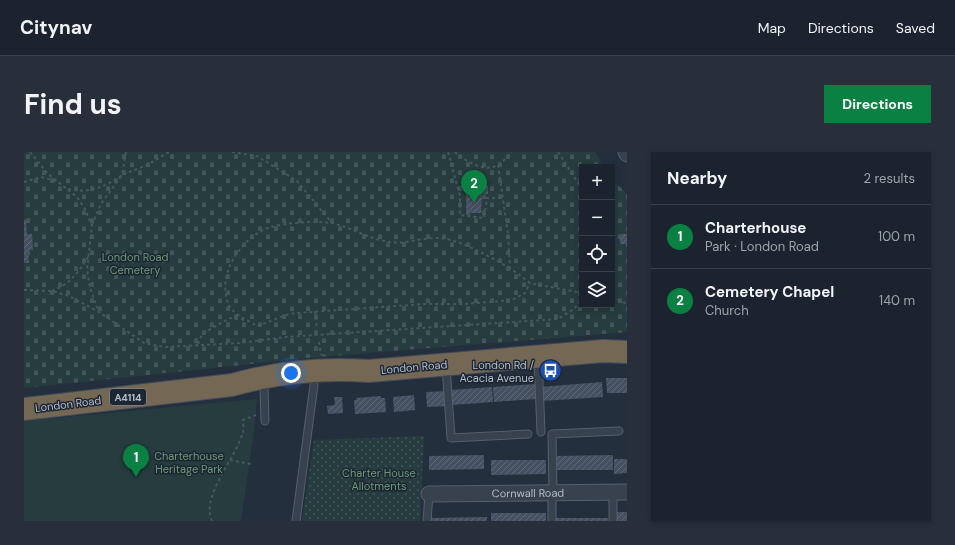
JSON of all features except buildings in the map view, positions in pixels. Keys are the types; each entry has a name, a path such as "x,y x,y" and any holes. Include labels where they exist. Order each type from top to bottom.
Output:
{"highway":[{"name":"London Road","path":"603,351 627,346"},
{"name":"London Road","path":"24,409 232,385 264,376 331,369 369,371 603,351 627,352"},
{"name":"London Road","path":"232,385 264,389 314,385 369,371"}],"street":[{"name":"Cornwall Road","path":"429,494 620,492"}],"lane":[{"path":"537,356 541,432"},
{"path":"446,364 452,438 528,434"},
{"path":"296,521 314,385"},
{"path":"264,389 266,421"},
{"path":"552,521 552,434 620,431"},
{"path":"613,521 620,492"},
{"path":"427,521 429,494"}],"path":[{"path":"30,152 47,173 77,197 85,208 92,226"},
{"path":"99,312 90,288 87,269 92,226 101,204 122,175 126,152"},
{"path":"67,189 77,191 94,190 110,184 122,175 148,164 169,152"},
{"path":"232,152 257,156 297,181 332,223"},
{"path":"448,152 460,196 460,215 484,218 487,198 502,198"},
{"path":"455,152 469,162 487,167 498,165 512,152"},
{"path":"558,152 579,184"},
{"path":"498,165 508,234 510,268"},
{"path":"24,182 41,177 57,181"},
{"path":"530,283 525,294 512,300 465,304 425,304 285,314 276,320 257,326 246,320 231,308 225,294 227,272 234,256 253,237 270,227 299,222 332,223 367,237 390,243 418,239 446,239 476,251 510,268 530,283 579,291"},
{"path":"25,291 52,291 64,287 70,282 89,256"},
{"path":"52,291 82,302 144,343 164,347 198,344 240,343 285,337 558,319 574,309 579,303"},
{"path":"615,298 627,304"},
{"path":"315,311 317,329"},
{"path":"198,344 202,334 230,318 246,320"},
{"path":"212,521 210,516 213,498 219,479 244,431 243,420 265,412"},
{"path":"230,460 251,464"}],"green space":[{"name":"London Road Cemetery","path":"24,152 596,152 602,164 579,164 579,308 615,308 615,182 627,194 627,332 307,358 24,388"},
{"name":"Charterhouse Heritage Park","path":"257,399 254,432 241,521 24,521 24,421"},
{"name":"Charter House Allotments","path":"424,436 420,521 302,521 314,440"}],"place":[{"name":"Cemetery Chapel","path":"474,203"},
{"name":"London Rd / Acacia Avenue","path":"550,371"},
{"name":"Charterhouse","path":"136,477"}]}
